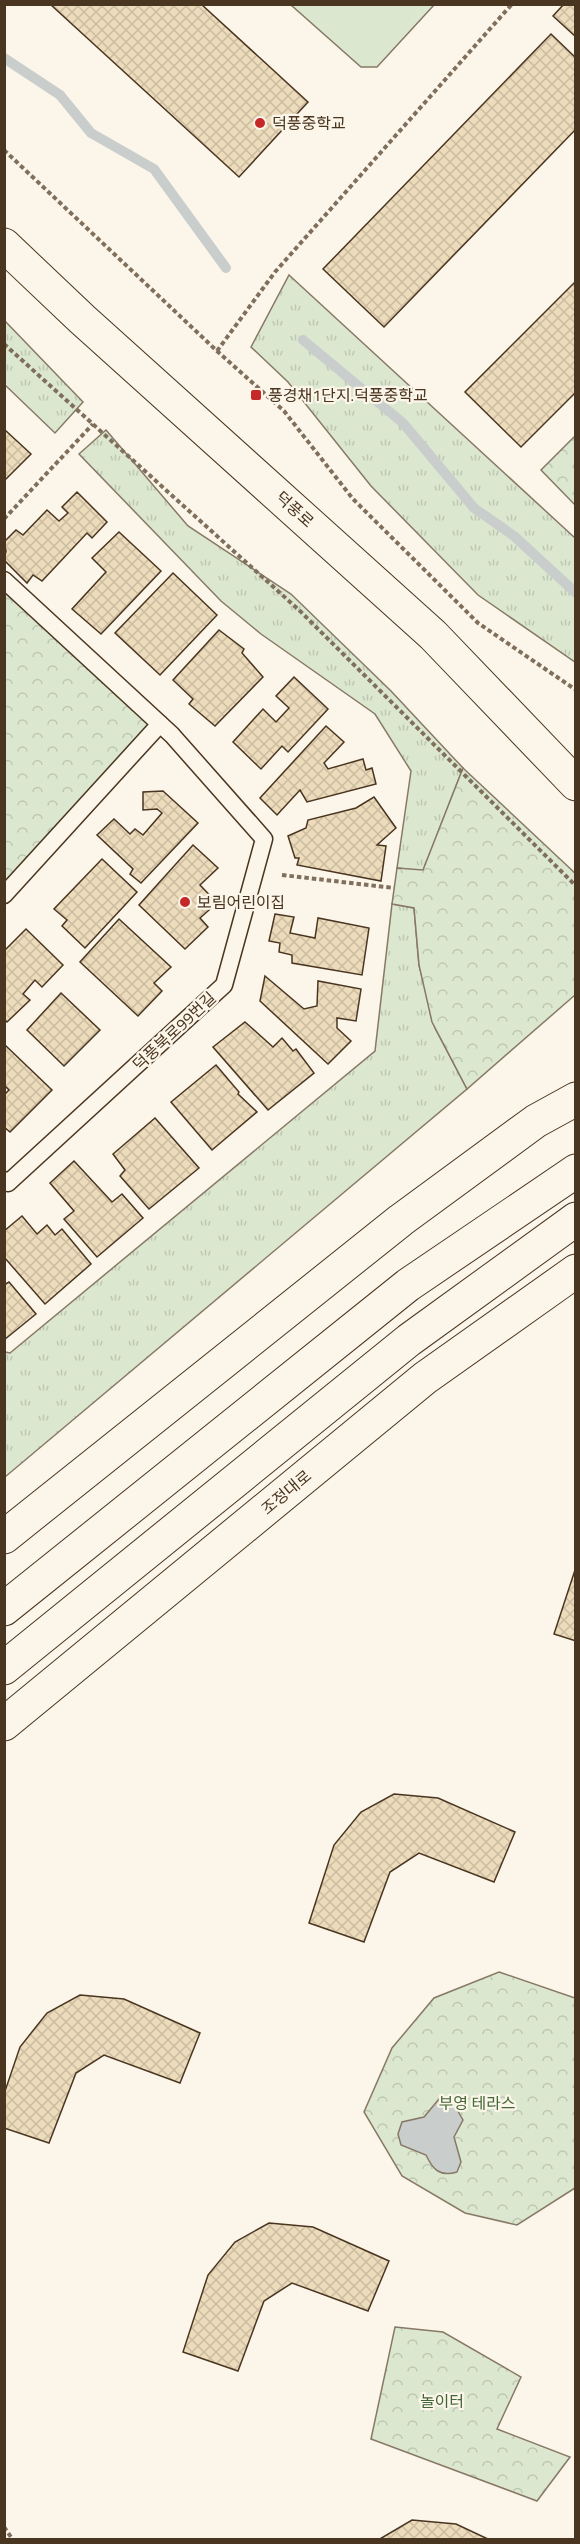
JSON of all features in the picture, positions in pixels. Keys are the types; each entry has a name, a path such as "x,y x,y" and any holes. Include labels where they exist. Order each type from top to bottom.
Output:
{"main road":[{"name":"덕풍로","path":"4,245 433,634 576,784"},
{"path":"4,1537 401,1220 536,1121 576,1099"},
{"path":"536,1121 576,1116"},
{"path":"4,1609 408,1285 576,1171"},
{"path":"4,1668 409,1340 576,1219"},
{"name":"조정대로","path":"4,1724 425,1378 576,1271"}],"lane":[{"name":"덕풍북로99번길","path":"4,580 160,724 264,839 224,985 8,1183 4,1180"},
{"path":"4,895 160,724"}],"path":[{"path":"217,351 274,272 512,4"},
{"path":"4,150 284,411 353,499 478,623 576,690"},
{"path":"4,344 299,609 576,886"},
{"path":"4,519 93,424"},
{"path":"255,872 394,888"},
{"path":"4,2527 14,2540"}],"green space":[{"path":"291,5 434,5 377,67 361,67"},
{"path":"289,275 575,538 575,662 478,595 371,486 288,382 251,347"},
{"path":"4,320 83,402 55,433 5,385"},
{"path":"106,430 188,526 291,594 391,691 463,768 423,871 397,868 411,771 375,714 261,634 221,601 79,454"},
{"path":"575,436 575,505 541,470"},
{"path":"4,580 160,724 4,883"},
{"path":"463,768 576,874 575,995 467,1089 432,1022 419,965 414,908 392,904 397,868 423,870"},
{"path":"392,904 414,908 419,965 435,1028 467,1089 5,1477 5,1352 10,1353 375,1051"},
{"name":"부영 테라스","path":"499,1972 575,1998 575,2188 517,2225 465,2213 402,2176 364,2112 392,2048 434,1998"},
{"name":"놀이터","path":"395,2327 443,2332 521,2377 497,2429 570,2457 537,2501 371,2439"}],"shaded area":[{"path":"439,2099 451,2099 463,2120 454,2137 461,2162 457,2172 446,2174 431,2165 426,2155 401,2145 398,2134 402,2122 424,2117"}],"building":[{"path":"50,4 201,4 308,102 239,177"},
{"path":"564,4 576,4 576,37 553,16"},
{"path":"551,34 576,58 576,129 384,327 323,269"},
{"path":"576,281 576,392 521,447 465,392"},
{"path":"4,430 31,454 4,481"},
{"path":"77,492 107,522 92,538 87,533 42,581 33,575 27,583 4,560 6,551 4,542 16,530 23,535 47,510 59,521 68,513 62,507"},
{"path":"119,532 161,571 101,634 72,609 106,572 92,558"},
{"path":"173,573 217,615 160,675 115,633"},
{"path":"219,630 244,649 242,653 263,677 215,726 189,704 193,699 173,680"},
{"path":"294,677 328,709 288,752 282,746 261,769 233,742 263,709 276,722 289,708 276,696"},
{"path":"326,726 344,742 324,763 328,769 363,759 366,770 372,768 376,784 307,802 300,790 277,815 260,798"},
{"path":"163,791 198,823 141,883 130,874 133,869 97,835 114,819 130,834 135,829 143,835 162,813 157,809 143,810 143,792"},
{"path":"374,797 396,828 377,845 386,846 381,881 297,865 299,858 295,858 288,836 306,828 308,820 356,808"},
{"path":"193,845 218,868 200,885 217,903 200,918 208,927 185,949 139,905"},
{"path":"102,859 137,892 85,948 62,926 67,920 54,909"},
{"path":"275,914 294,917 290,933 315,938 318,918 369,928 362,975 292,963 292,955 279,952 280,943 269,941"},
{"path":"119,919 171,967 154,983 162,991 138,1016 80,962"},
{"path":"26,929 63,965 42,987 35,980 23,994 30,1000 7,1022 4,1019 4,951"},
{"path":"265,976 304,1009 317,1006 318,981 361,989 356,1021 337,1018 337,1028 351,1041 328,1064 260,1001"},
{"path":"61,993 100,1030 64,1066 27,1030"},
{"path":"245,1022 273,1047 282,1038 293,1051 296,1049 314,1073 268,1110 213,1047"},
{"path":"5,1045 52,1090 10,1132 4,1127 4,1095 9,1090 4,1085"},
{"path":"216,1065 239,1092 238,1094 257,1112 212,1150 171,1102"},
{"path":"155,1118 199,1168 149,1209 120,1176 125,1170 113,1154"},
{"path":"74,1161 112,1202 122,1194 143,1218 97,1257 64,1219 74,1211 50,1183"},
{"path":"22,1216 37,1234 47,1225 55,1235 62,1229 91,1264 45,1304 4,1257 4,1231"},
{"path":"9,1282 36,1314 4,1340 4,1285"},
{"path":"576,1567 576,1641 554,1634"},
{"path":"394,1794 438,1798 515,1832 494,1882 419,1853 390,1872 364,1942 309,1923 334,1845 361,1812"},
{"path":"80,1995 124,1999 200,2033 180,2083 104,2055 76,2073 49,2143 4,2128 4,2094 20,2047 47,2013"},
{"path":"269,2223 313,2227 389,2261 368,2311 292,2283 264,2301 238,2371 183,2352 208,2275 235,2242"},
{"path":"412,2520 456,2524 490,2540 378,2540"}],"waterway":[{"path":"4,58 60,95 91,133 154,169 226,268"},
{"path":"303,340 403,423 474,508 514,536 576,593"}],"place":[{"name":"덕풍중학교","path":"260,123"},
{"name":"풍경채1단지.덕풍중학교","path":"256,395"},
{"name":"보림어린이집","path":"185,902"}]}
